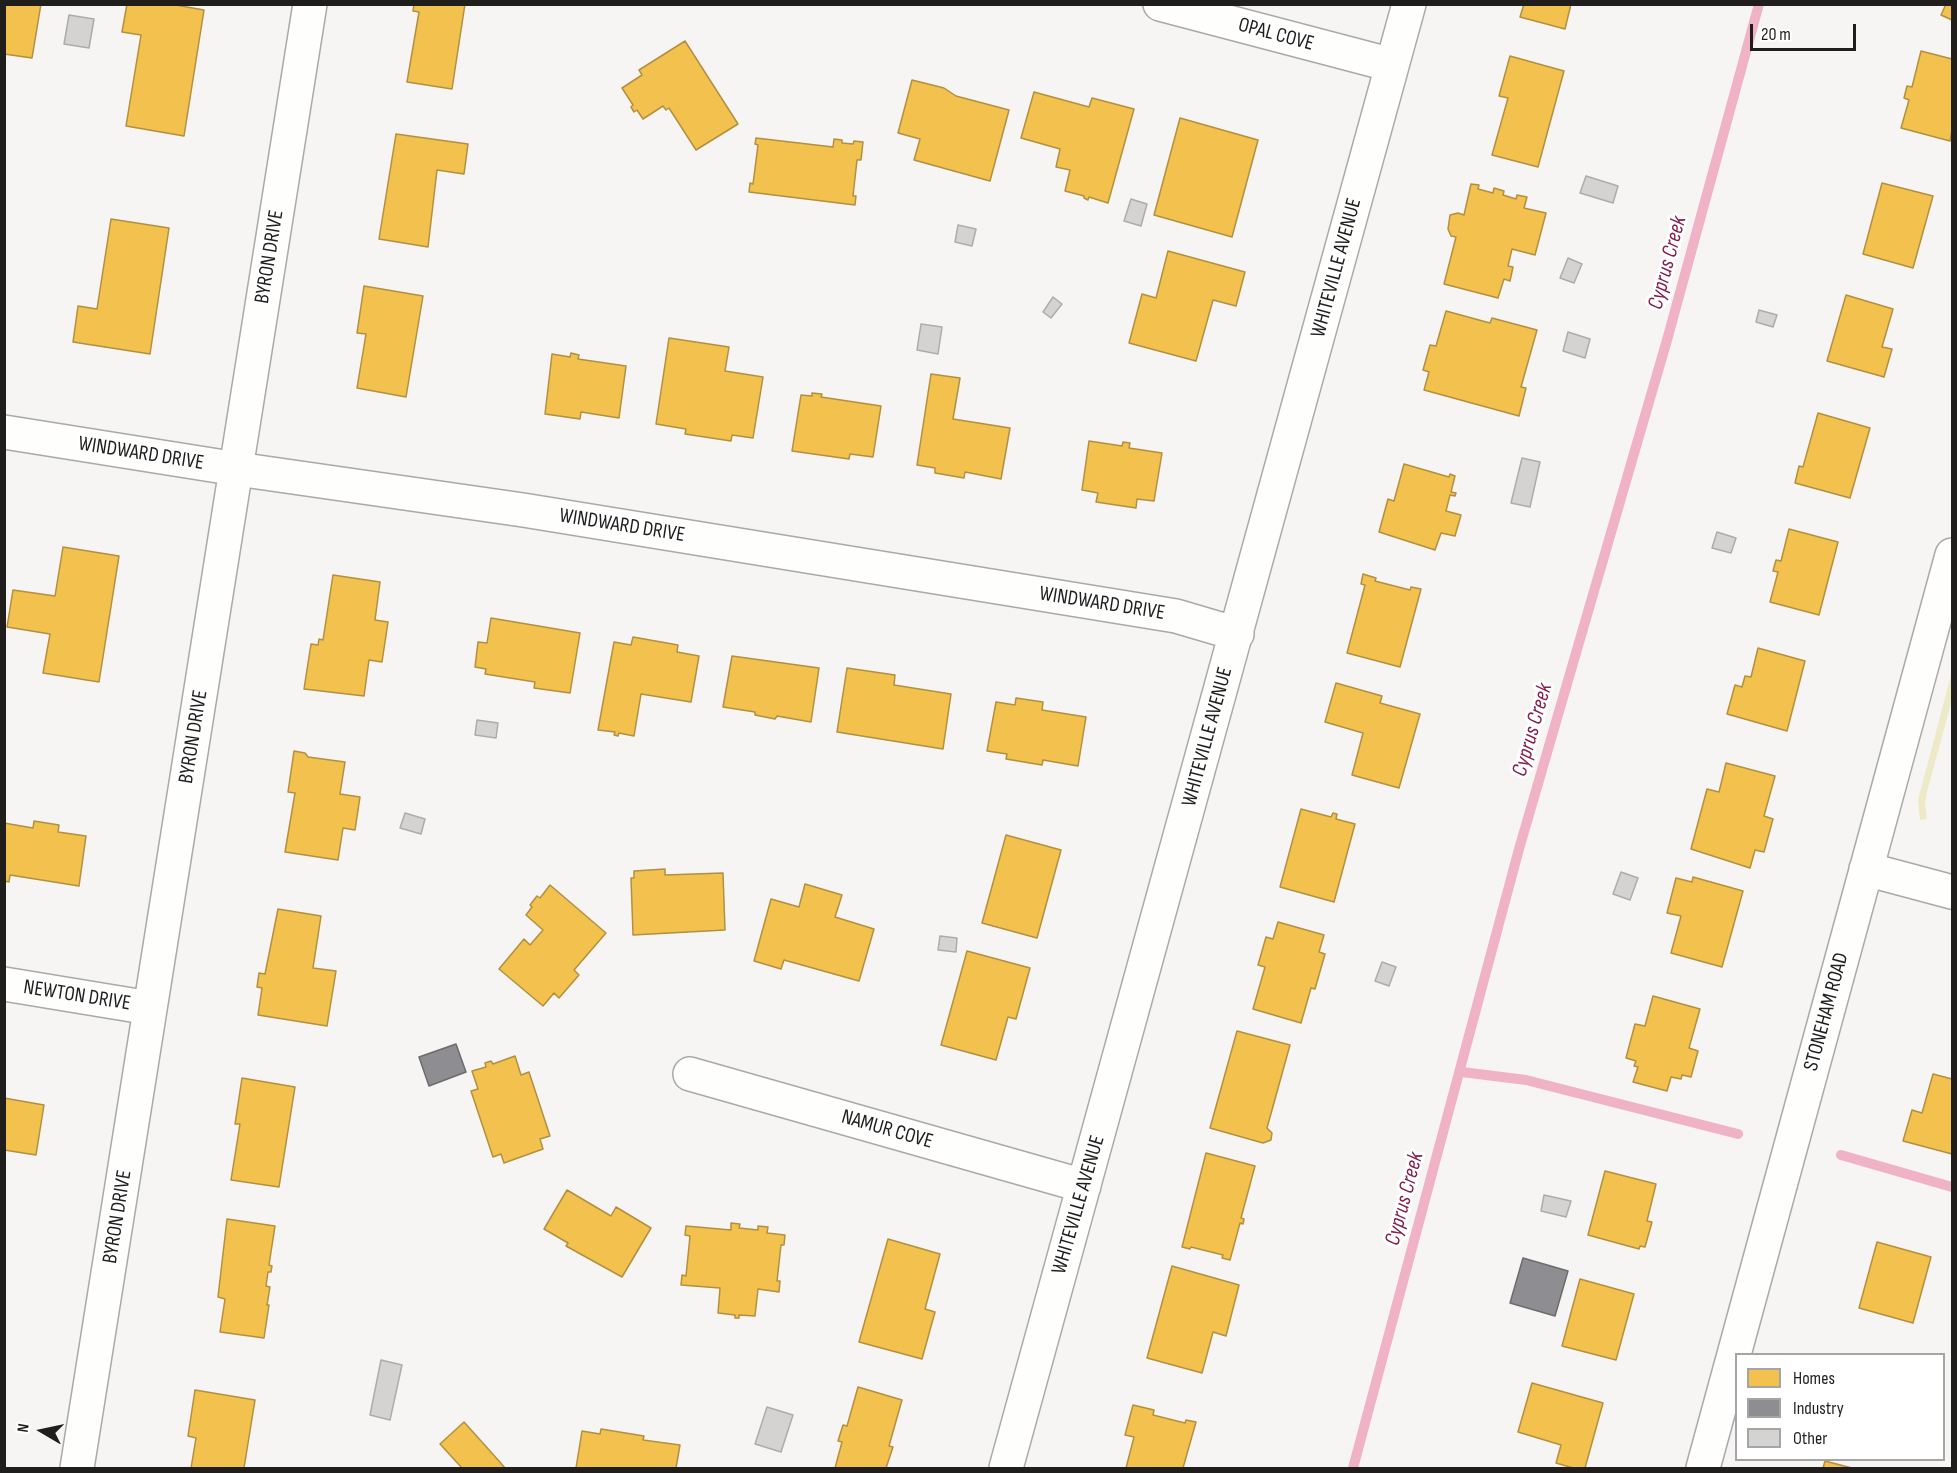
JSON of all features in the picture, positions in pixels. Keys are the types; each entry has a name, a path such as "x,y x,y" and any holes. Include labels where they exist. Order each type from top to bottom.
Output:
{"street":[{"name":"BYRON DRIVE","path":"77,1468 309,4"},
{"name":"OPAL COVE","path":"1160,4 1392,65"},
{"name":"WHITEVILLE AVENUE","path":"1006,1468 1409,4"},
{"name":"WINDWARD DRIVE","path":"4,432 237,469 523,510 1176,616 1237,634"},
{"name":"STONEHAM ROAD","path":"1703,1468 1953,555"},
{"path":"1866,869 1953,892"},
{"name":"NEWTON DRIVE","path":"4,984 150,1008"},
{"name":"NAMUR COVE","path":"690,1074 1084,1186"}],"shaded area":[{"path":"1952,671 1952,700 1927,792 1925,803 1927,819 1920,820 1918,800"}],"building: Homes":[{"path":"4,4 41,4 32,58 4,54"},
{"path":"127,4 170,4 204,10 184,136 126,126 141,35 122,32"},
{"path":"414,4 465,4 452,89 407,82 419,12 413,11"},
{"path":"1524,4 1571,4 1565,29 1520,17"},
{"path":"1946,4 1952,4 1952,20 1941,15"},
{"path":"685,41 738,124 696,150 669,108 666,110 663,106 643,119 637,110 634,112 631,107 633,105 622,88 642,75 639,70"},
{"path":"1921,51 1952,59 1950,141 1901,128 1909,100 1904,98 1907,86 1912,87"},
{"path":"1510,56 1564,71 1538,167 1492,155 1508,98 1499,96"},
{"path":"912,80 944,88 956,96 1009,110 990,181 914,160 920,139 898,133"},
{"path":"1034,92 1089,107 1092,98 1134,109 1108,203 1089,197 1088,200 1084,196 1065,191 1070,170 1056,167 1060,149 1021,138"},
{"path":"1180,118 1258,140 1232,237 1154,215"},
{"path":"396,134 468,144 464,174 437,170 428,247 379,239"},
{"path":"756,138 833,147 834,139 842,140 842,143 863,142 861,160 857,160 853,196 856,196 855,205 749,192 750,183 753,184 758,145 755,144"},
{"path":"1882,183 1933,196 1913,268 1863,254"},
{"path":"1471,184 1479,185 1478,189 1493,193 1494,188 1504,191 1503,195 1516,199 1517,195 1527,197 1524,208 1546,213 1535,255 1512,249 1508,266 1513,267 1510,281 1504,279 1498,298 1444,284 1456,237 1451,236 1448,229 1450,215 1458,213 1464,215"},
{"path":"111,219 169,228 150,354 73,342 78,306 97,309"},
{"path":"1168,251 1245,272 1236,306 1213,300 1196,361 1129,343 1142,294 1156,298"},
{"path":"364,286 423,296 406,397 357,388 366,334 357,333"},
{"path":"1846,295 1893,309 1882,347 1892,349 1884,377 1827,361"},
{"path":"1446,311 1490,323 1492,318 1537,330 1521,387 1526,388 1519,416 1424,390 1429,372 1423,370 1430,345 1436,346"},
{"path":"669,338 729,347 725,371 763,377 753,438 732,435 731,441 685,434 686,429 656,424"},
{"path":"571,353 579,355 578,359 626,366 619,418 581,412 580,419 545,414 552,354 570,357"},
{"path":"931,374 960,378 953,419 1010,428 1001,479 965,472 964,478 935,473 935,468 917,465"},
{"path":"812,393 822,394 821,397 881,406 873,457 850,454 849,459 792,451 801,395 812,396"},
{"path":"1818,413 1870,428 1850,498 1795,483 1799,466 1803,467"},
{"path":"1089,441 1122,446 1123,442 1130,443 1129,448 1162,453 1154,501 1137,499 1136,508 1096,502 1098,493 1082,490"},
{"path":"1404,464 1449,477 1450,474 1455,476 1451,492 1456,493 1455,496 1450,495 1446,511 1461,515 1455,536 1441,533 1435,550 1379,532 1388,499 1394,501"},
{"path":"1789,529 1838,542 1819,615 1770,602 1778,572 1773,571 1776,560 1781,561"},
{"path":"63,547 119,556 99,682 43,673 50,634 7,627 13,590 55,596"},
{"path":"1363,574 1376,578 1375,581 1410,590 1411,587 1421,589 1400,667 1347,653 1365,585 1361,584"},
{"path":"333,575 380,582 375,620 388,622 382,662 369,660 364,696 304,689 311,644 318,645 319,639 323,640"},
{"path":"491,618 580,633 570,693 534,688 535,682 485,674 486,669 475,667 478,642 487,643"},
{"path":"633,637 678,645 677,652 699,656 691,702 641,694 634,736 619,733 618,736 614,735 615,732 598,730 614,642 631,645"},
{"path":"1758,648 1805,661 1787,731 1727,714 1735,685 1742,687 1745,676 1751,677"},
{"path":"732,656 819,668 811,722 777,716 775,719 755,715 755,712 723,707"},
{"path":"847,668 895,675 894,685 951,694 943,749 837,732"},
{"path":"1336,683 1382,696 1380,703 1420,714 1399,788 1352,775 1363,733 1325,722"},
{"path":"1016,698 1043,702 1042,710 1086,717 1078,766 1043,760 1042,765 1006,759 1007,754 987,751 996,702 1015,705"},
{"path":"294,751 305,753 308,757 345,762 340,794 360,797 355,830 343,828 338,860 285,852 295,793 288,792"},
{"path":"1726,763 1775,776 1764,816 1773,819 1764,852 1755,850 1750,868 1691,849 1707,789 1719,792"},
{"path":"1301,809 1331,817 1333,813 1337,814 1336,819 1355,824 1334,902 1280,887"},
{"path":"34,821 59,825 58,832 86,836 79,886 10,875 9,882 4,881 4,823 33,828"},
{"path":"1006,835 1061,850 1037,938 982,923"},
{"path":"665,869 665,875 723,873 725,930 633,935 631,878 634,878 634,871"},
{"path":"1693,877 1743,891 1722,967 1671,953 1681,916 1667,913 1676,878 1692,882"},
{"path":"805,884 842,895 835,917 874,929 859,981 784,960 781,969 754,961 771,899 799,907"},
{"path":"550,885 606,933 574,970 579,975 559,998 554,993 543,1006 499,969 524,939 530,945 543,930 526,915 537,896 540,898"},
{"path":"278,909 321,916 313,968 336,971 327,1026 258,1015 262,988 257,987 259,973 265,974"},
{"path":"1278,922 1324,935 1319,952 1325,954 1315,989 1311,988 1301,1023 1253,1009 1265,967 1258,965 1266,937 1273,939"},
{"path":"967,951 1030,968 1016,1019 1008,1017 996,1060 941,1045"},
{"path":"1653,996 1700,1009 1689,1048 1698,1051 1691,1077 1682,1075 1681,1079 1671,1077 1667,1091 1633,1082 1638,1067 1634,1066 1636,1061 1626,1058 1635,1024 1645,1026"},
{"path":"1237,1031 1290,1045 1267,1128 1272,1133 1271,1140 1263,1143 1210,1128"},
{"path":"515,1056 521,1075 529,1072 550,1136 540,1139 543,1149 504,1163 501,1154 493,1157 471,1091 478,1089 472,1071 486,1067 485,1063 491,1061 493,1064"},
{"path":"1933,1074 1952,1079 1952,1154 1903,1141 1912,1110 1922,1113"},
{"path":"242,1078 295,1087 279,1187 231,1180 240,1124 235,1124"},
{"path":"4,1098 44,1105 36,1155 4,1150"},
{"path":"1206,1153 1255,1166 1241,1218 1244,1219 1243,1224 1240,1223 1230,1260 1222,1258 1223,1255 1182,1247"},
{"path":"1605,1171 1656,1184 1647,1221 1652,1222 1645,1247 1640,1246 1639,1249 1588,1235"},
{"path":"567,1190 611,1216 616,1207 651,1228 622,1277 566,1246 568,1243 544,1229"},
{"path":"227,1219 275,1226 269,1265 272,1266 271,1272 268,1272 266,1286 270,1287 264,1338 220,1332 225,1299 218,1297"},
{"path":"731,1223 740,1224 739,1228 758,1230 758,1226 768,1227 767,1233 785,1235 784,1245 781,1245 777,1281 780,1281 779,1292 758,1289 755,1316 739,1315 739,1318 735,1318 735,1315 718,1313 720,1288 681,1285 682,1275 686,1276 690,1236 685,1235 686,1226 731,1230"},
{"path":"888,1239 940,1254 925,1309 935,1312 922,1359 859,1342"},
{"path":"1877,1242 1931,1257 1913,1323 1859,1308"},
{"path":"1172,1266 1239,1285 1226,1336 1213,1332 1202,1373 1147,1358"},
{"path":"1580,1279 1634,1294 1616,1360 1562,1346"},
{"path":"1532,1383 1603,1403 1585,1468 1573,1468 1556,1463 1561,1445 1518,1432"},
{"path":"858,1387 902,1400 889,1446 893,1447 886,1468 835,1468 842,1442 838,1441 843,1425 847,1426"},
{"path":"195,1390 255,1400 244,1468 191,1468 196,1438 188,1436"},
{"path":"1133,1405 1154,1410 1153,1415 1185,1423 1186,1420 1196,1422 1183,1468 1126,1468 1134,1437 1125,1435"},
{"path":"464,1422 505,1468 462,1468 440,1444"},
{"path":"601,1429 644,1436 643,1440 680,1445 676,1468 576,1468 582,1431 600,1434"},
{"path":"1825,1461 1852,1468 1823,1468"}],"building: Industry":[{"path":"456,1044 466,1072 429,1086 419,1057"},
{"path":"1523,1258 1568,1271 1555,1316 1510,1303"}],"building: Other":[{"path":"69,15 94,19 89,48 64,44"},
{"path":"1586,176 1618,186 1613,203 1580,193"},
{"path":"1131,199 1147,204 1141,226 1124,221"},
{"path":"958,225 976,229 972,246 955,242"},
{"path":"1568,258 1582,264 1574,283 1560,278"},
{"path":"1053,297 1062,304 1051,318 1043,312"},
{"path":"1759,310 1777,315 1773,327 1756,322"},
{"path":"921,324 942,327 938,354 917,350"},
{"path":"1568,332 1590,339 1585,358 1563,351"},
{"path":"1522,458 1540,462 1530,507 1511,503"},
{"path":"1717,532 1736,538 1731,553 1712,548"},
{"path":"477,720 498,723 496,738 475,735"},
{"path":"405,813 425,819 421,834 400,828"},
{"path":"1621,872 1638,878 1630,900 1613,894"},
{"path":"940,936 957,938 956,952 938,950"},
{"path":"1382,962 1396,967 1389,986 1375,981"},
{"path":"1544,1195 1571,1201 1566,1217 1541,1211"},
{"path":"381,1360 402,1365 390,1420 370,1415"},
{"path":"767,1407 793,1415 781,1452 755,1444"}],"waterway":[{"name":"Cyprus Creek","path":"1353,1468 1519,849 1667,340 1759,4"},
{"path":"1462,1072 1526,1080 1738,1134"},
{"path":"1841,1155 1952,1187"}]}
